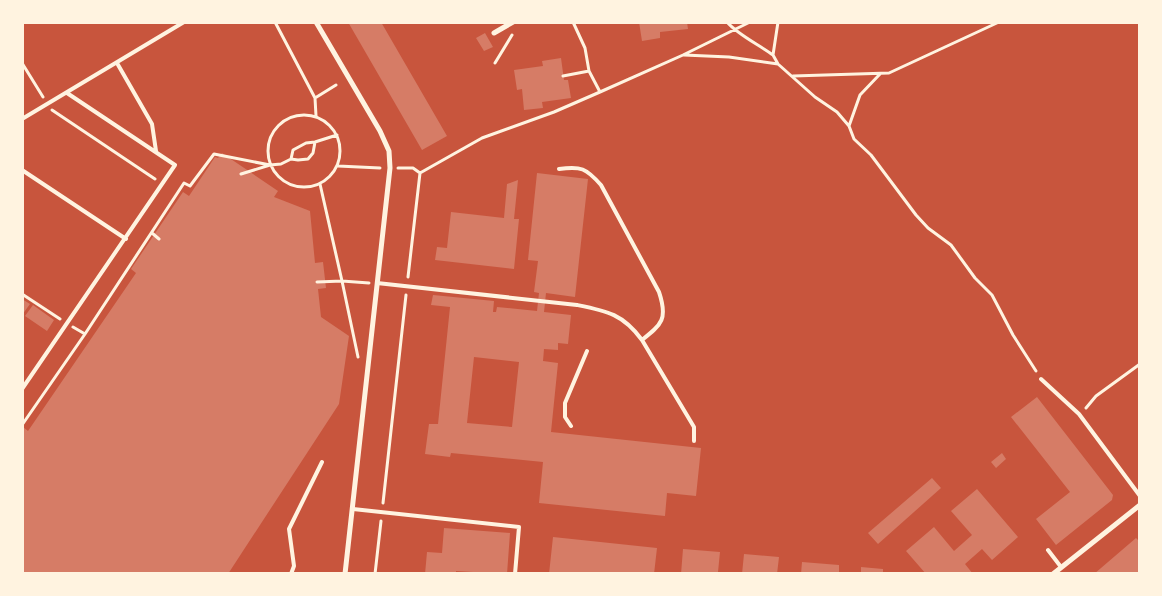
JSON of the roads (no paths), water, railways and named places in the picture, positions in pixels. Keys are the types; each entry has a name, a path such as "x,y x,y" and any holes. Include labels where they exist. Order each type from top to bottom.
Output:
{"street":[{"path":"316,22 380,131 389,151 390,168 346,574"},
{"path":"494,33 513,22"},
{"path":"1053,574 1140,505"}],"lane":[{"path":"22,119 184,22"},
{"path":"116,63 152,124 156,152"},
{"path":"22,389 175,165 67,93"},
{"path":"559,169 582,168 591,173 602,185 660,292 663,303 663,316 658,327 642,340"},
{"path":"22,170 126,238"},
{"path":"377,283 577,305 598,309 619,317 632,327 642,340 694,427 694,441"},
{"path":"571,426 565,417 565,403 588,350"},
{"path":"1041,379 1079,414 1140,496"},
{"path":"291,574 294,566 289,529 322,462"},
{"path":"353,509 519,527 516,574"},
{"path":"1048,550 1062,567"}]}
